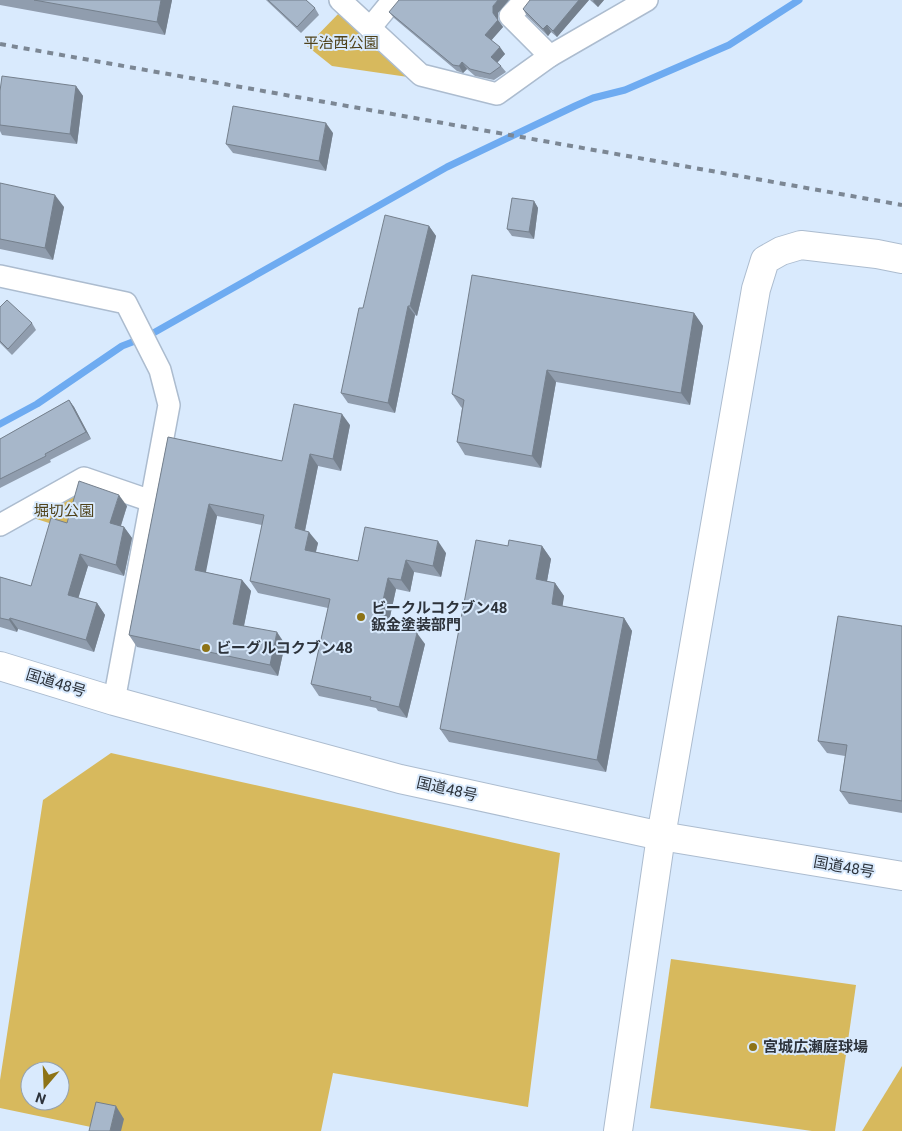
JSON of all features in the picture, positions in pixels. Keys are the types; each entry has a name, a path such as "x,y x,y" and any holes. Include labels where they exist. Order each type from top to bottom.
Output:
{"main road":[{"path":"618,1131 662,836 756,289 765,260 801,245 877,254 902,259"},
{"name":"国道48号","path":"0,666 114,701 400,778 662,836 902,876"}],"street":[{"path":"340,0 421,75 497,94 550,56 647,0"},
{"path":"370,28 393,0"},
{"path":"525,0 510,16 550,56"},
{"path":"0,276 126,303 160,370 169,405 114,701"},
{"path":"0,525 84,478 151,501"}],"green space":[{"name":"平治西公園","path":"341,11 408,77 332,66 307,46"},
{"name":"堀切公園","path":"77,485 74,531 24,515"},
{"path":"111,753 560,853 528,1107 333,1073 321,1131 110,1131 0,1108 0,1080 43,800"},
{"name":"宮城広瀬庭球場","path":"671,959 856,985 835,1131 812,1131 650,1108"},
{"path":"902,1066 902,1131 862,1131"}],"building":[{"path":"34,0 161,0 157,22"},
{"path":"268,0 306,0 315,8 297,27"},
{"path":"399,0 498,0 493,6 493,13 498,20 485,35 500,47 491,57 501,66 490,74 470,69 462,62 459,66 453,65 389,12"},
{"path":"530,0 579,0 553,31 547,25 543,29 523,9"},
{"path":"2,76 76,86 70,134 0,125"},
{"path":"233,106 326,123 319,161 226,144"},
{"path":"0,183 55,195 45,248 0,239"},
{"path":"512,198 534,201 529,232 507,229"},
{"path":"385,215 429,226 410,306 408,306 388,403 341,393 359,308 363,308"},
{"path":"472,275 694,313 681,393 547,370 532,456 457,442 464,400 452,394"},
{"path":"7,300 32,323 8,349 0,341 0,307"},
{"path":"69,400 86,432 45,454 46,456 0,479 0,439"},
{"path":"294,404 342,414 333,459 310,454 295,528 309,532 305,550 358,561 365,527 438,541 433,566 406,560 401,580 388,578 378,623 417,633 399,707 370,700 371,697 311,684 330,599 250,581 264,515 209,504 195,570 242,580 233,624 277,632 270,665 129,635 168,437 282,461"},
{"path":"79,481 119,495 110,523 124,527 116,565 80,554 68,595 97,603 86,640 10,618 9,620 0,618 0,577 31,586 51,518 67,523"},
{"path":"476,540 508,546 509,540 542,546 536,579 555,583 552,604 624,618 597,760 440,729"},
{"path":"838,616 902,626 902,801 840,791 847,745 818,741"},
{"path":"96,1102 116,1106 110,1131 89,1131"}],"waterway":[{"path":"0,424 37,404 122,346 148,336 447,167 593,98 625,90 729,45 799,0"}],"railway":[{"path":"0,44 902,205"}],"place":[{"name":"ビークルコクブン48 鈑金塗装部門","path":"361,617"},
{"name":"ビーグルコクブン48","path":"206,648"},
{"name":"宮城広瀬庭球場","path":"753,1047"}]}
